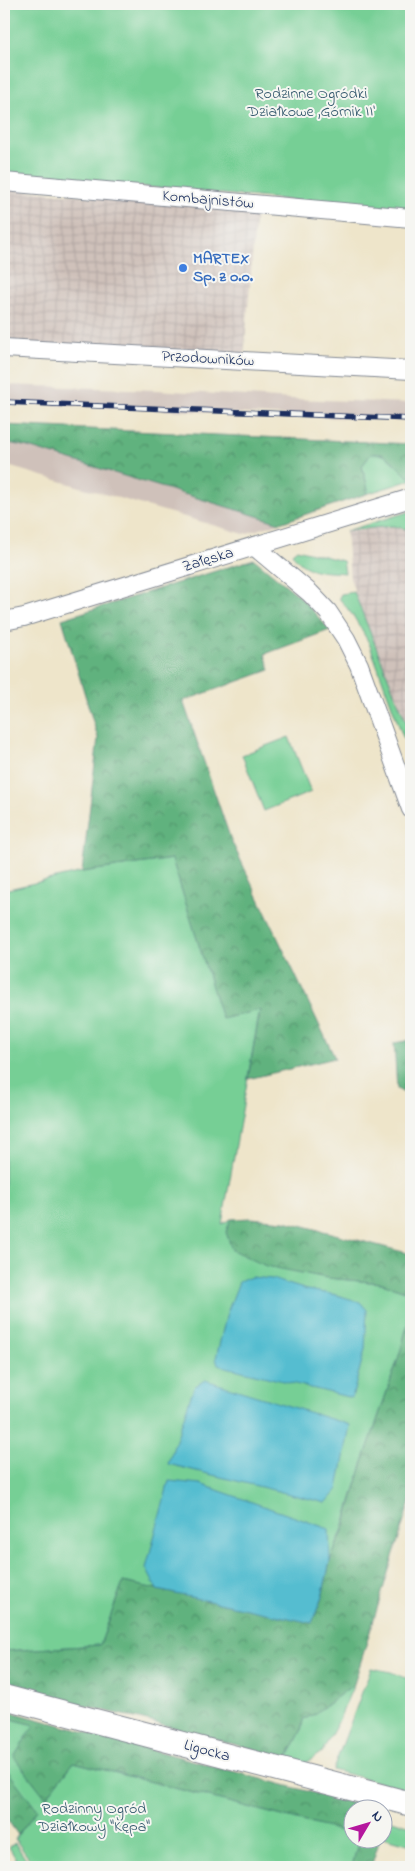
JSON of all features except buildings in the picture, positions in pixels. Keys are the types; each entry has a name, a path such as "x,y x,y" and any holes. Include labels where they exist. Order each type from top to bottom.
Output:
{"street":[{"name":"Kombajnistów","path":"4,182 411,218"},
{"name":"Przodowników","path":"4,348 411,370"},
{"name":"Załęska","path":"4,622 411,498"},
{"path":"254,546 310,593 328,612 346,639 360,665 411,809"},
{"name":"Ligocka","path":"4,1698 411,1804"}],"shaded area":[{"path":"4,189 256,210 244,357 4,344"},
{"path":"4,385 158,390 292,399 411,403 411,421 4,403"},
{"path":"4,442 28,447 280,523 244,534 4,465"},
{"path":"392,526 411,530 411,736 369,632 350,578 346,531"}],"green space":[{"name":"Rodzinne Ogródki Działkowe ,Górnik II'","path":"4,4 411,4 411,211 4,174"},
{"path":"4,425 411,444 411,479 388,458 383,455 371,454 362,466 368,489 366,494 280,523 28,447 4,442"},
{"path":"379,453 385,455 411,480 366,494 368,489 362,466 371,454"},
{"path":"411,511 411,530 392,526 346,531"},
{"path":"297,549 343,561 345,573 315,570 302,565 292,553"},
{"path":"254,559 298,595 330,630 265,654 270,670 183,701 231,840 335,1058 248,1079 260,1010 222,1019 172,859 82,872 98,738 62,619"},
{"path":"354,592 411,734 411,759 369,643 354,617 339,598 341,594"},
{"path":"289,737 311,792 264,811 242,755"},
{"path":"172,859 222,1018 260,1009 222,1224 231,1219 226,1232 300,1272 327,1278 382,1283 408,1292 408,1323 342,1531 330,1561 322,1597 312,1623 123,1582 100,1645 4,1651 4,890 82,872"},
{"path":"411,1040 411,1097 397,1089 394,1043"},
{"path":"251,1218 285,1221 411,1254 411,1498 354,1684 316,1713 303,1720 301,1731 287,1759 176,1728 4,1686 4,1651 100,1645 123,1582 312,1622 322,1597 330,1561 343,1531 362,1465 399,1356 408,1323 408,1292 382,1283 327,1278 266,1266 232,1250 226,1232 231,1219"},
{"path":"371,1668 391,1672 411,1680 411,1791 333,1770"},
{"path":"354,1684 338,1722 322,1752 306,1763 287,1759 301,1731 303,1720 316,1713"},
{"path":"4,1710 342,1800 342,1831 74,1762 46,1798 14,1757 34,1725 4,1717"},
{"name":"Rodzinny Ogród Działkowy \"Kępa\"","path":"4,1717 34,1724 46,1798 74,1762 342,1831 342,1848 357,1848 352,1867 35,1867 15,1839 37,1810 4,1772"},
{"path":"7,1770 37,1810 18,1835 4,1815 4,1772"},
{"path":"392,1820 411,1826 411,1845 392,1840"},
{"path":"15,1843 31,1867 18,1867 20,1866 9,1847"},
{"path":"357,1848 377,1848 371,1867 352,1867"}],"water":[{"path":"251,1277 272,1279 307,1290 337,1295 360,1302 367,1310 365,1349 352,1398 218,1365 216,1358 227,1313 239,1282"},
{"path":"205,1380 350,1425 338,1489 326,1503 168,1464 194,1387"},
{"path":"169,1481 200,1484 329,1529 330,1561 322,1597 312,1623 157,1590 146,1568"}],"railway":[{"path":"4,402 411,419"}],"place":[{"name":"MARTEX Sp. z o.o.","path":"183,268"}]}
